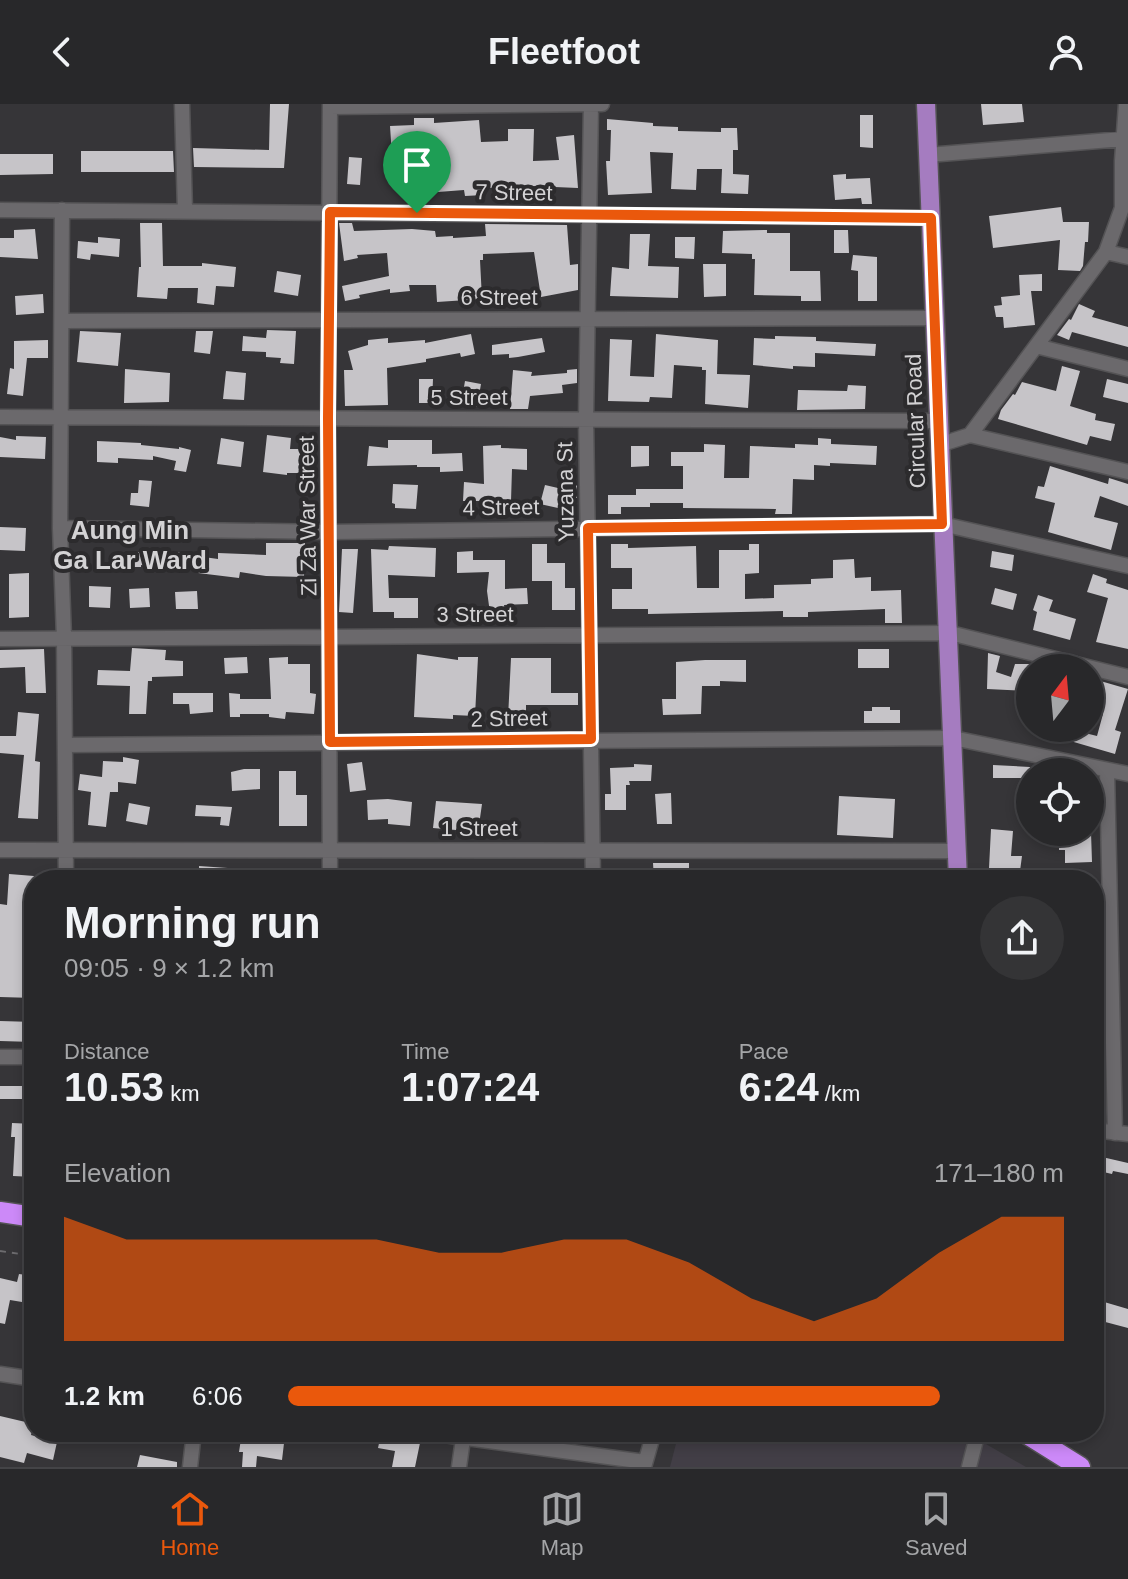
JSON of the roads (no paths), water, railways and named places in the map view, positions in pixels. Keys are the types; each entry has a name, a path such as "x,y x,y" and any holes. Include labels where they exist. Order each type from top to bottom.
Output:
{"highway":[{"path":"0,1212 24,1216"},
{"path":"1040,1442 1080,1467"}],"main road":[{"name":"Circular Road","path":"926,104 958,870"}],"street":[{"path":"182,104 185,211"},
{"name":"Yuzana St","path":"591,104 586,419 593,870"},
{"path":"330,105 602,104"},
{"path":"970,435 1106,252 1122,208 1126,104"},
{"name":"Zi Za War Street","path":"330,105 330,870"},
{"path":"928,155 1123,139"},
{"name":"7 Street","path":"0,210 931,218"},
{"path":"62,210 60,528 66,870"},
{"path":"1106,252 1128,257"},
{"name":"6 Street","path":"62,321 935,318"},
{"path":"1036,346 1128,369"},
{"name":"5 Street","path":"0,417 938,421"},
{"path":"939,445 970,435 1128,472"},
{"path":"942,524 1128,566"},
{"name":"4 Street","path":"60,528 330,532 942,524"},
{"path":"950,633 1128,677"},
{"name":"3 Street","path":"0,639 950,633"},
{"path":"953,738 1128,774"},
{"name":"2 Street","path":"65,745 953,738"},
{"path":"1107,772 1122,1133"},
{"name":"1 Street","path":"0,850 957,851"},
{"path":"0,1057 24,1057"},
{"path":"0,1374 24,1378"},
{"path":"190,1467 193,1442"},
{"path":"459,1467 462,1442"},
{"path":"505,1442 644,1465 651,1442"},
{"path":"969,1467 975,1442"}],"district":[{"name":"Aung Min Ga Lar Ward","path":"130,545"}]}
